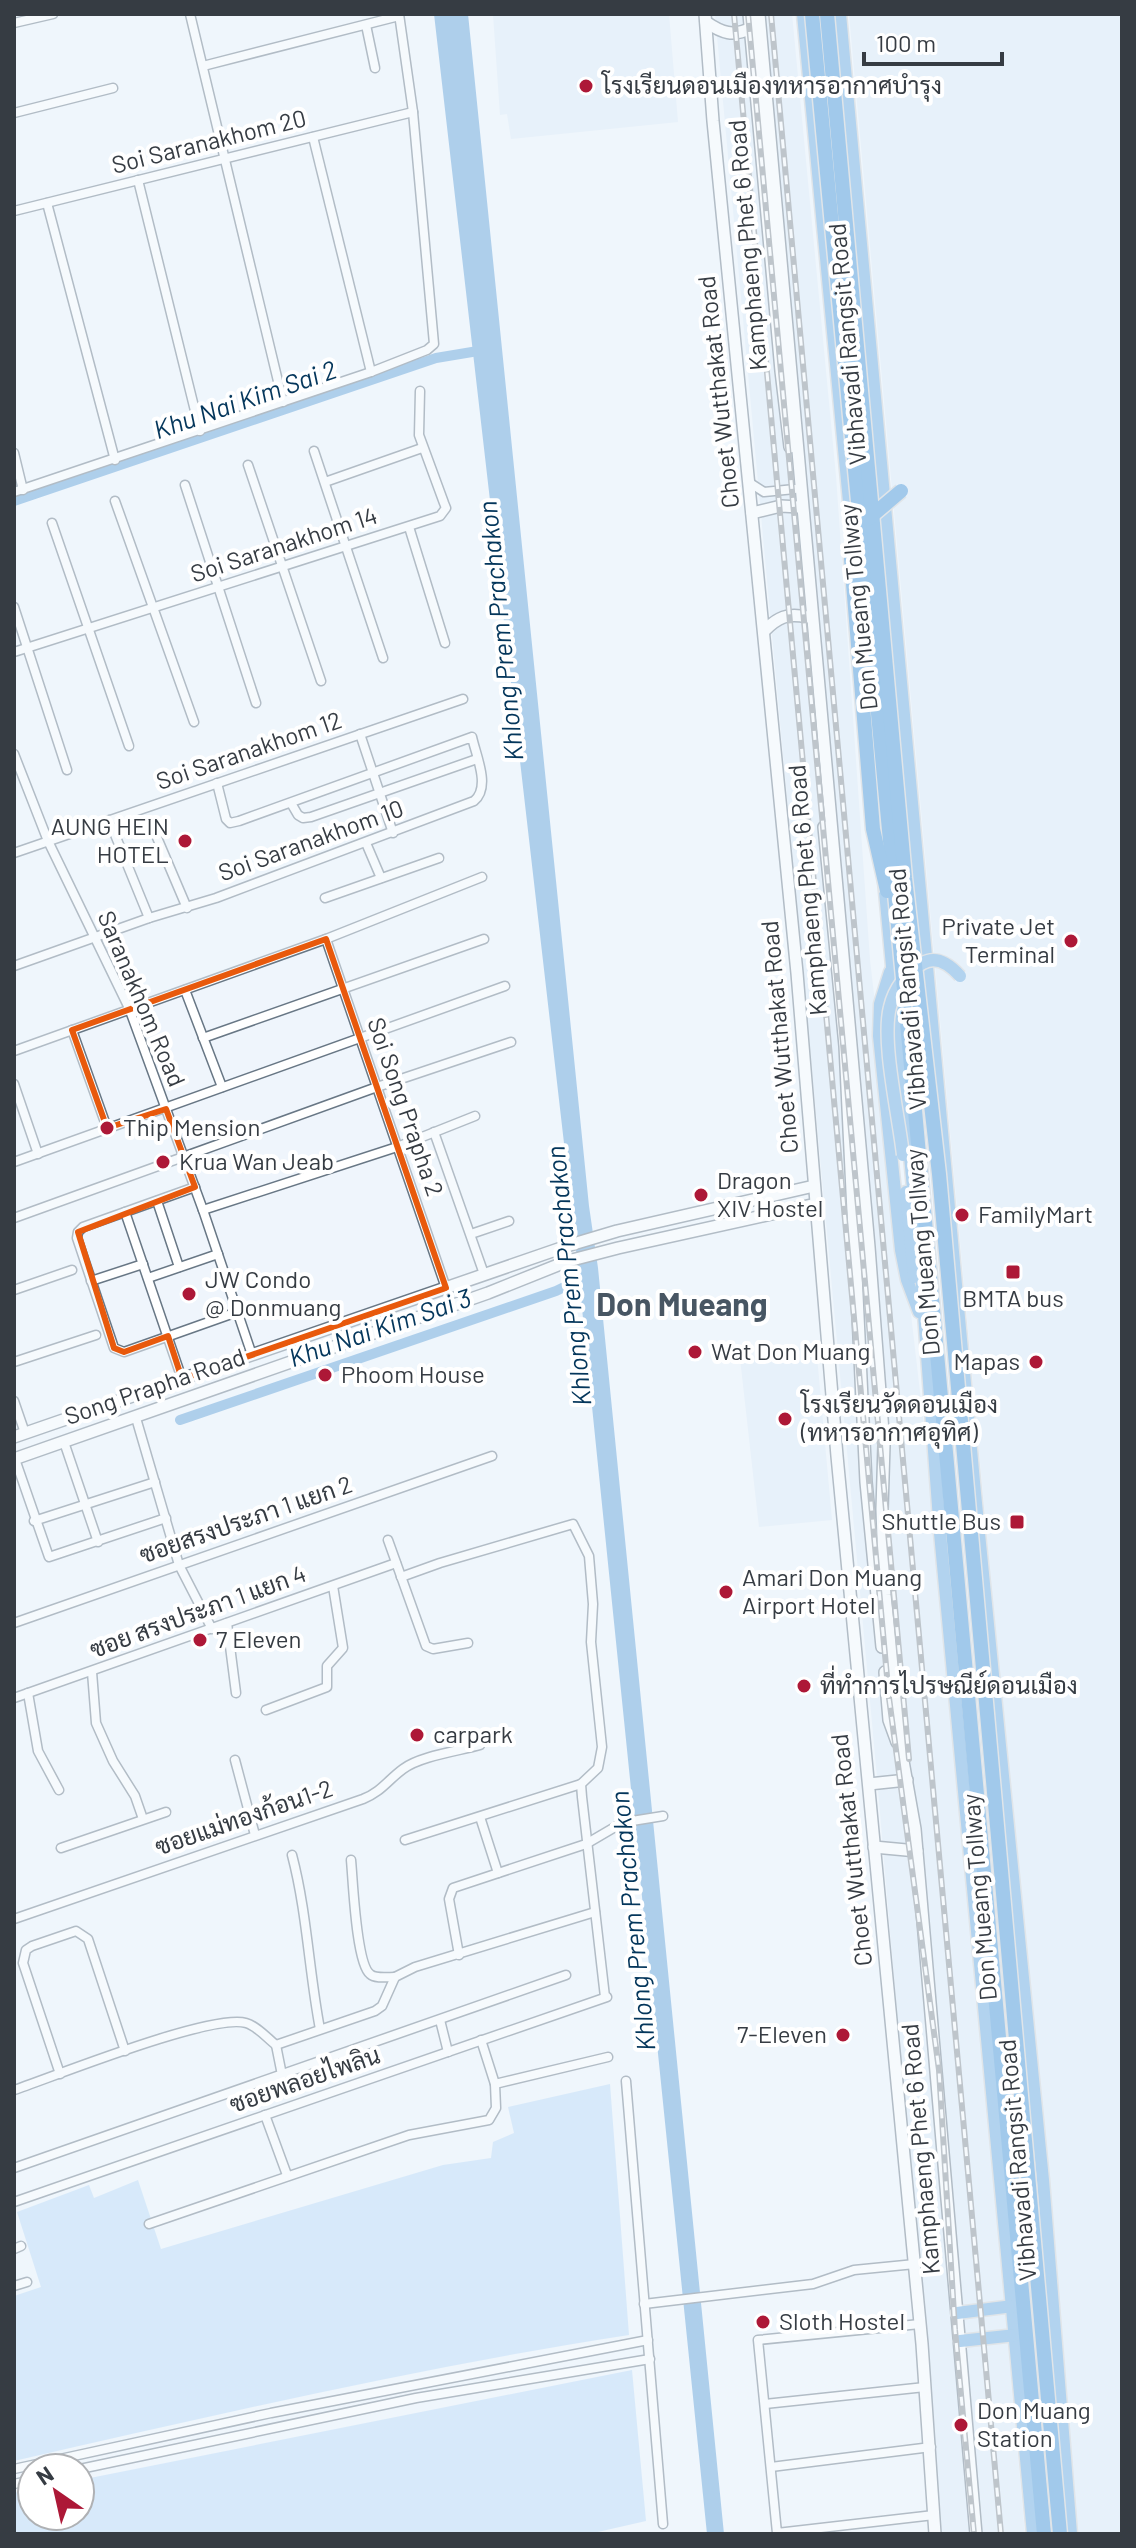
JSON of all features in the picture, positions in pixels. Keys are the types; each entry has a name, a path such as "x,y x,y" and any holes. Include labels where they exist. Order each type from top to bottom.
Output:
{"highway":[{"name":"Vibhavadi Rangsit Road","path":"803,14 921,1273 941,1545 1033,2534"},
{"name":"Don Mueang Tollway","path":"812,14 927,1225 1044,2534"},
{"name":"Don Mueang Tollway","path":"827,14 905,878 939,1174 1060,2534"},
{"name":"Vibhavadi Rangsit Road","path":"840,14 977,1508 1042,2166 1071,2534"},
{"path":"897,930 873,829 851,559 855,536 865,521 901,491"},
{"path":"922,1311 913,1274 888,1032 889,1008 903,980 928,960 945,963 960,976"},
{"path":"892,965 880,1004 879,1036 901,1250 907,1280 924,1326"},
{"path":"957,2313 1013,2306"},
{"path":"960,2341 1016,2335"}],"main road":[{"name":"Kamphaeng Phet 6 Road","path":"749,14 781,371 799,507 845,1046 866,1482 889,1720 903,1761"},
{"name":"Kamphaeng Phet 6 Road","path":"759,14 853,1057 884,1445 882,1509 885,1595 903,1761 917,1851 976,2534"},
{"path":"706,18 728,34 751,28"},
{"name":"Choet Wutthakat Road","path":"706,18 915,2264 931,2447 935,2534"},
{"path":"752,513 781,506 799,507"},
{"path":"764,631 775,620 786,615 807,617"},
{"path":"845,1046 853,1057"},
{"name":"Song Prapha Road","path":"19,1435 570,1245 617,1231 814,1186"},
{"name":"Song Prapha Road","path":"14,1459 488,1293 568,1261 816,1204"},
{"path":"869,1784 907,1780"},
{"path":"874,1847 917,1851"}],"street":[{"path":"14,23 53,14"},
{"path":"190,14 283,402"},
{"path":"14,453 18,491 371,372 427,350 434,344 413,112 399,15 203,66"},
{"path":"366,25 375,68"},
{"path":"14,113 113,88"},
{"name":"Soi Saranakhom 20","path":"14,211 413,112"},
{"path":"313,137 371,372"},
{"path":"138,180 200,431"},
{"path":"47,203 115,460"},
{"name":"Soi Saranakhom 14","path":"14,652 440,516 446,508 422,448 417,422 420,391"},
{"path":"325,482 422,448"},
{"path":"314,451 383,658"},
{"path":"248,465 321,681"},
{"path":"750,483 764,492 795,489"},
{"path":"185,485 256,703"},
{"path":"115,501 194,722"},
{"path":"52,523 129,746"},
{"path":"409,527 445,643"},
{"path":"14,607 67,770"},
{"name":"Soi Saranakhom 12","path":"14,853 463,699"},
{"path":"360,734 393,833"},
{"name":"Soi Saranakhom 10","path":"14,966 149,918 187,908 393,833 474,801 484,787 472,737 373,774"},
{"name":"Saranakhom Road","path":"14,754 48,841 129,1008 195,1187 252,1355"},
{"path":"291,803 303,818 477,759"},
{"path":"217,783 222,810 230,823 373,774"},
{"path":"109,820 149,918"},
{"path":"150,821 187,908"},
{"path":"366,843 381,878"},
{"path":"325,898 439,858"},
{"path":"14,1051 326,939 482,877"},
{"name":"Soi Song Prapha 2","path":"326,939 446,1288"},
{"path":"203,1038 484,939"},
{"path":"14,1162 505,986"},
{"path":"185,990 222,1087"},
{"path":"72,1030 107,1128"},
{"path":"14,1218 511,1042"},
{"path":"14,1084 38,1154"},
{"path":"203,1210 397,1147 475,1116"},
{"path":"434,1132 484,1274"},
{"path":"195,1187 83,1227 78,1232 91,1281 114,1348 118,1351 124,1352 237,1312"},
{"path":"157,1201 179,1267"},
{"path":"125,1212 182,1379"},
{"path":"471,1234 509,1221"},
{"path":"148,1278 218,1254"},
{"path":"91,1281 143,1264"},
{"path":"14,1290 72,1270"},
{"path":"14,1362 96,1335"},
{"path":"14,1401 19,1435"},
{"path":"136,1418 179,1565 212,1629"},
{"path":"64,1442 98,1542"},
{"name":"ซอยสรงประภา 1 แยก 2","path":"14,1623 492,1456"},
{"path":"14,1459 49,1557 166,1518"},
{"path":"34,1521 155,1482"},
{"path":"401,1577 573,1524 589,1556 593,1604 591,1642 602,1747 598,1768 581,1784 405,1840"},
{"path":"388,1540 428,1648 468,1643"},
{"name":"ซอย สรงประภา 1 แยก 4","path":"14,1698 396,1563"},
{"path":"266,1710 327,1687 327,1666 343,1648 333,1586"},
{"path":"227,1623 236,1693"},
{"path":"92,1672 96,1723 113,1761 135,1796 143,1819"},
{"path":"28,1693 38,1751 59,1790"},
{"name":"ซอยแม่ทองก้อน1-2","path":"16,1918 374,1794 413,1763 480,1745"},
{"path":"235,1760 255,1835"},
{"path":"351,1860 358,1940 367,1970 375,1976 395,1977 415,1967 595,1912 581,1784"},
{"path":"61,1848 166,1812"},
{"path":"459,1955 449,1899 450,1892 461,1884 586,1844 632,1821 659,1816"},
{"path":"480,1817 498,1873"},
{"path":"292,1855 299,1882 320,2029"},
{"path":"14,1907 16,1918"},
{"name":"ซอยพลอยไพลิน","path":"14,2202 607,1996 595,1912"},
{"path":"60,2074 23,1963 26,1950 32,1946 76,1931 83,1933 88,1939 125,2051"},
{"path":"14,2168 566,1975"},
{"path":"276,2045 382,2006 395,1977"},
{"path":"440,2020 448,2052"},
{"path":"14,2090 186,2031 243,2022 276,2045 282,2075"},
{"path":"149,2224 409,2135 489,2120 496,2108 495,2084 481,2040"},
{"path":"495,2084 608,2057"},
{"path":"626,2081 663,2524"},
{"path":"265,2115 287,2175"},
{"path":"644,2304 813,2284 854,2270 915,2264"},
{"path":"14,2286 27,2282"},
{"path":"920,2324 759,2338 777,2534 934,2515"},
{"path":"14,2469 443,2378 648,2340"},
{"path":"96,2466 446,2393 650,2359"},
{"path":"443,2378 446,2393"},
{"path":"765,2404 925,2387"},
{"path":"211,2426 214,2440"},
{"path":"771,2467 931,2447"}],"highlighted area":[{"path":"326,939 446,1288 182,1379 168,1336 124,1352 114,1348 78,1232 195,1187 166,1109 107,1128 72,1030"}],"shaded area":[{"name":"โรงเรียนดอนเมืองทหารอากาศบำรุง","path":"493,14 669,14 678,122 511,139 507,114 500,115"},
{"path":"715,14 792,14 836,476 870,960 931,1487 1025,2534 941,2534 877,1777"},
{"path":"849,14 1122,14 1122,2534 1077,2534"},
{"name":"โรงเรียนวัดดอนเมือง (ทหารอากาศอุทิศ)","path":"816,1346 832,1520 759,1527 740,1358"},
{"path":"610,2084 629,2335 397,2377 54,2452 16,2452 14,2461 14,2296 41,2287 17,2212 89,2185 94,2198 138,2180 161,2249 443,2165 491,2158 493,2142 514,2133 508,2107"},
{"path":"632,2370 646,2521 589,2534 14,2534 16,2493 16,2532 96,2532 96,2477"}],"water":[{"path":"434,14 468,14 589,1206 598,1268 724,2534 707,2534 574,1230"}],"waterway":[{"name":"Khu Nai Kim Sai 2","path":"14,501 436,358 484,350"},
{"name":"Khu Nai Kim Sai 3","path":"180,1420 556,1291 589,1275"}],"railway":[{"path":"734,14 889,1698 939,2070 955,2330 974,2534"},
{"path":"748,14 909,1759"},
{"path":"771,14 1001,2534"}],"place":[{"name":"โรงเรียนดอนเมืองทหารอากาศบำรุง","path":"586,86"},
{"name":"AUNG HEIN HOTEL","path":"185,841"},
{"name":"Private Jet Terminal","path":"1071,941"},
{"name":"Thip Mension","path":"107,1128"},
{"name":"Krua Wan Jeab","path":"163,1162"},
{"name":"Dragon XIV Hostel","path":"701,1195"},
{"name":"FamilyMart","path":"962,1215"},
{"name":"BMTA bus","path":"1013,1272"},
{"name":"JW Condo @ Donmuang","path":"189,1294"},
{"name":"Wat Don Muang","path":"695,1352"},
{"name":"Mapas","path":"1036,1362"},
{"name":"Phoom House","path":"325,1375"},
{"name":"โรงเรียนวัดดอนเมือง (ทหารอากาศอุทิศ)","path":"785,1419"},
{"name":"Shuttle Bus","path":"1017,1522"},
{"name":"Amari Don Muang Airport Hotel","path":"726,1592"},
{"name":"7 Eleven","path":"200,1640"},
{"name":"ที่ทำการไปรษณีย์ดอนเมือง","path":"804,1686"},
{"name":"carpark","path":"417,1735"},
{"name":"7-Eleven","path":"843,2035"},
{"name":"Sloth Hostel","path":"763,2322"},
{"name":"Don Muang Station","path":"961,2425"}],"district":[{"name":"Don Mueang","path":"682,1305"}],"water label":[{"name":"Khlong Prem Prachakon","path":"501,631"},
{"name":"Khlong Prem Prachakon","path":"569,1276"},
{"name":"Khlong Prem Prachakon","path":"633,1921"}]}
